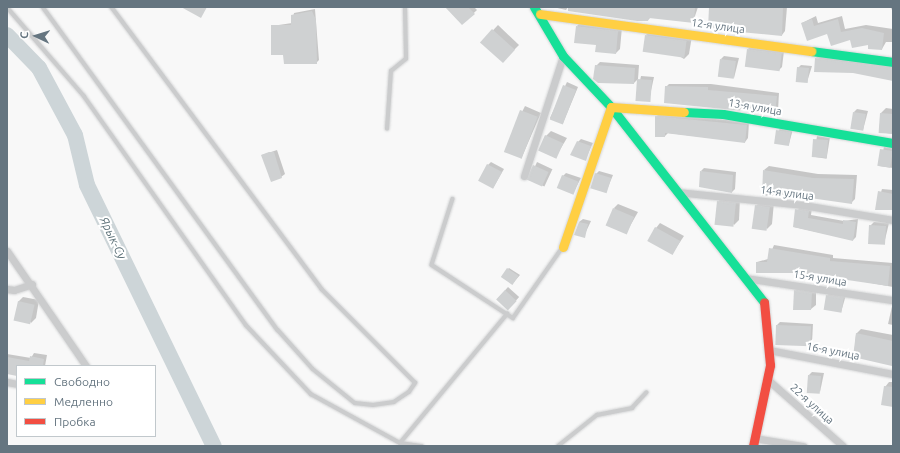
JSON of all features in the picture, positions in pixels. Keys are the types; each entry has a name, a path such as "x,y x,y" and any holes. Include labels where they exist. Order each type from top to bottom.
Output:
{"street":[{"path":"534,7 540,14 563,56 611,107 765,304 769,350 767,378 754,442 803,446"},
{"name":"12-я улица","path":"540,14 893,62"},
{"path":"524,176 563,56"},
{"path":"563,247 611,107"},
{"name":"13-я улица","path":"611,107 723,114 893,143"},
{"name":"14-я улица","path":"678,192 803,205 893,220"},
{"path":"7,251 32,284 85,365"},
{"name":"15-я улица","path":"745,278 893,300"},
{"path":"7,289 32,284"},
{"name":"16-я улица","path":"769,350 893,374"},
{"name":"22-я улица","path":"767,378 843,446"}],"lane":[{"path":"7,7 84,96 246,325 324,404 400,443 422,446"},
{"path":"43,7 278,330 313,370 354,403 373,406 394,402 409,392 415,383 322,290 111,7"},
{"path":"387,129 391,71 406,59 405,7"},
{"path":"453,198 432,265 513,318 563,247"},
{"path":"400,443 507,314"},
{"path":"558,446 598,415 632,408 646,393"}],"building":[{"path":"181,7 207,7 201,18"},
{"path":"445,7 468,7 475,14 462,25"},
{"path":"568,7 695,7 694,23 649,18 648,21 637,21 568,11"},
{"path":"709,7 783,7 782,36 708,29"},
{"path":"312,11 316,20 317,64 284,64 283,55 271,55 271,25 291,25 291,15"},
{"path":"812,19 814,26 838,19 841,32 862,28 884,33 882,50 868,49 868,45 852,48 850,40 831,46 827,34 807,41 801,23"},
{"path":"576,26 618,31 616,54 595,52 596,45 574,43"},
{"path":"492,29 515,50 503,63 480,42"},
{"path":"645,35 687,41 684,58 643,52"},
{"path":"747,49 782,53 780,71 745,67"},
{"path":"815,58 893,68 893,81 853,73 814,72"},
{"path":"720,59 736,61 734,79 718,77"},
{"path":"595,65 635,68 634,84 598,83 593,79"},
{"path":"797,67 809,68 808,83 796,82"},
{"path":"637,79 652,80 650,102 635,101"},
{"path":"563,85 576,90 563,125 550,120"},
{"path":"665,86 708,87 708,90 777,96 775,114 664,103"},
{"path":"520,110 538,117 522,159 504,152"},
{"path":"853,112 866,114 863,131 850,129"},
{"path":"880,113 893,114 892,134 879,133"},
{"path":"655,116 747,125 745,143 665,133 665,137 655,137"},
{"path":"776,130 791,132 789,146 774,144"},
{"path":"545,135 563,143 556,159 538,151"},
{"path":"813,139 828,140 827,158 812,157"},
{"path":"577,141 591,146 586,161 570,155"},
{"path":"880,149 893,151 890,168 877,166"},
{"path":"274,152 282,178 271,182 261,155"},
{"path":"487,164 502,172 493,189 478,181"},
{"path":"533,165 549,172 542,187 526,180"},
{"path":"763,170 813,178 854,179 852,204 810,198 810,201 796,199 796,196 762,196"},
{"path":"700,171 733,175 732,193 699,187"},
{"path":"595,173 611,178 607,193 590,188"},
{"path":"562,175 579,182 573,195 557,188"},
{"path":"878,191 893,194 893,210 875,210"},
{"path":"717,201 736,203 733,227 714,225"},
{"path":"755,205 770,207 767,231 752,229"},
{"path":"613,208 634,217 627,234 606,225"},
{"path":"795,209 809,211 808,218 843,224 843,220 856,222 853,241 793,227"},
{"path":"579,222 588,224 585,238 574,235"},
{"path":"869,225 886,226 885,245 868,244"},
{"path":"655,227 680,241 673,255 647,241"},
{"path":"769,248 830,258 830,261 890,266 888,286 800,273 756,273 756,262 767,262"},
{"path":"507,268 519,276 512,285 501,277"},
{"path":"505,290 517,301 508,310 496,300"},
{"path":"794,290 812,293 811,310 793,310"},
{"path":"826,295 844,298 841,313 824,310"},
{"path":"18,301 35,305 30,324 14,320"},
{"path":"776,325 811,326 810,346 775,345"},
{"path":"856,333 893,341 892,366 853,357"},
{"path":"30,356 44,359 43,365 16,365 16,376 7,374 7,357 29,361"},
{"path":"808,375 821,376 820,394 807,393"},
{"path":"884,386 893,387 893,407 881,405"}],"waterway":[{"name":"Ярык-Су","path":"7,35 39,68 75,135 87,185 214,446"}],"traffic: fast":[{"path":"534,7 563,56 611,107 764,302"},
{"path":"811,51 893,62"},
{"path":"684,112 723,114 893,143"}],"traffic: slow":[{"path":"540,14 811,51"},
{"path":"563,247 611,107 684,112"}],"traffic: jam":[{"path":"753,446 770,365 764,302"}]}
